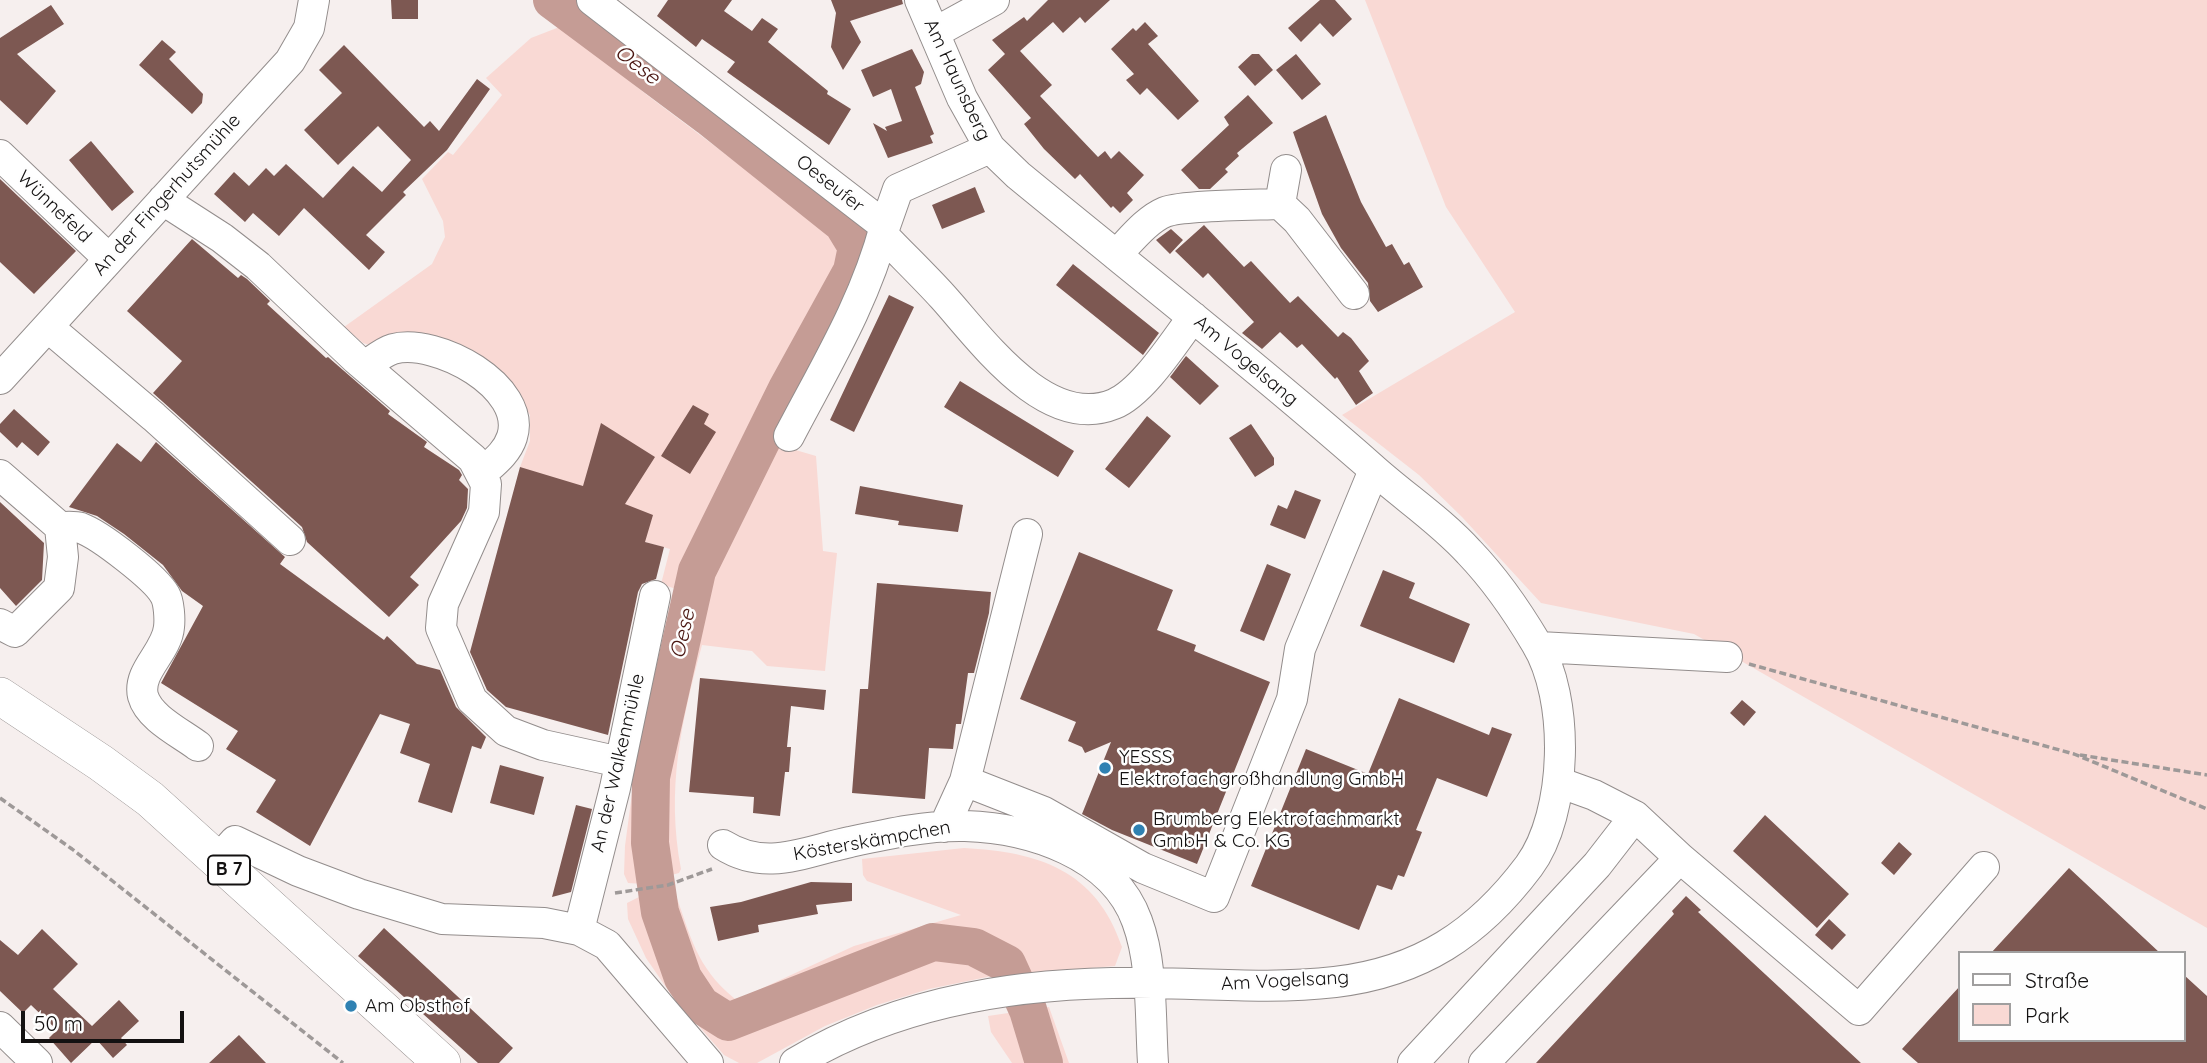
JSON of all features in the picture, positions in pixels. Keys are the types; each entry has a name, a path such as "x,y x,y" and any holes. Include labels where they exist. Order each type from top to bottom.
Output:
{"main road":[{"name":"B 7","path":"0,696 140,792 442,1063"}],"street":[{"name":"An der Fingerhutsmühle","path":"0,379 290,61 309,28 314,0"},
{"name":"Oeseufer","path":"592,0 884,231 999,361 1026,385 1074,407 1115,404 1139,387 1193,317"},
{"name":"Am Haunsberg","path":"884,231 898,189 990,148 962,98 920,0"},
{"path":"934,33 994,0"},
{"name":"Am Vogelsang","path":"795,1063 894,1015 993,992 1147,983 1274,985 1335,982 1389,972 1435,953 1476,926 1507,895 1534,859 1553,810 1558,782 1560,715 1539,647 1471,553 990,148"},
{"name":"Wünnefeld","path":"0,155 108,260"},
{"path":"1280,204 1286,170"},
{"path":"163,200 222,238 258,266 365,366 473,459 486,484 484,512 443,604 441,628 472,700 506,731 543,745 621,762"},
{"path":"1116,255 1147,224 1164,213 1182,208 1280,204 1297,220 1354,294"},
{"path":"789,436 846,330 868,282 884,231"},
{"path":"47,327 154,417 290,540"},
{"path":"365,366 395,349 413,347 443,352 464,361 496,389 510,405 514,422 512,436 506,450 481,474"},
{"path":"965,781 1044,812 1143,868 1214,897 1292,699 1300,649 1374,470"},
{"path":"0,475 60,527 78,527 96,535 166,595 170,626 164,645 142,681 143,697 152,712 198,746"},
{"path":"0,624 15,632 58,588 63,557 60,527"},
{"path":"944,827 965,781 1027,534"},
{"name":"An der Walkenmühle","path":"579,930 621,762 655,596"},
{"path":"1539,647 1727,657"},
{"path":"1558,782 1594,795 1634,816 1859,1010 1984,867"},
{"path":"1413,1063 1597,865 1634,816"},
{"name":"Kösterskämpchen","path":"733,851 767,860 853,841 944,827 1006,831 1068,849 1093,863 1117,888 1136,919 1147,983 1153,1063"},
{"path":"218,860 235,841 298,871 359,894 442,919 544,923 579,930 607,945 708,1063"},
{"path":"1484,1063 1680,858"},
{"path":"1,1031 37,1063"}],"path":[{"path":"1727,657 2074,754 2207,775"},
{"path":"2074,754 2207,809"},
{"path":"0,798 72,849 343,1063"},
{"path":"635,892 668,885 733,851"}],"green space":[{"path":"1365,0 2207,0 2207,928 1694,634 1541,603 1462,517 1419,475 1342,415 1515,312 1446,207"},
{"path":"562,26 647,95 837,238 843,248 823,310 761,415 712,509 684,583 656,688 638,783 637,822 644,884 628,883 624,874 625,846 644,703 676,589 661,584 670,549 574,522 520,467 530,441 530,415 513,388 363,343 344,327 432,264 445,237 443,221 422,179 448,152 453,155 502,95 486,78 531,38"},
{"path":"775,444 816,456 823,551 837,553 825,671 767,666 752,651 702,645 678,756 675,811 681,869 679,873 668,876 660,827 666,757 697,618 719,555"},
{"path":"964,848 1017,854 1061,870 1080,883 1097,900 1111,921 1122,947 1115,966 992,976 929,989 877,1005 825,1026 757,1063 739,1063 724,1055 670,993 646,958 628,919 627,903 643,895 674,890 690,936 711,975 735,999 741,998 854,946 961,915 867,881 863,875 862,859"},
{"path":"1049,1007 1069,1063 1012,1063 991,1032 988,1016"}],"building":[{"path":"391,0 418,0 418,19 392,19"},
{"path":"668,0 732,0 724,11 752,31 762,18 778,29 768,42 828,91 827,94 851,109 829,145 727,72 735,62 702,39 696,47 657,16"},
{"path":"831,0 902,0 903,4 850,21 861,42 843,70 831,47 836,13"},
{"path":"1048,0 1110,0 1085,23 1080,17 1063,33 1053,22 1020,51 1052,85 1040,96 1098,157 1105,151 1111,159 1119,151 1144,175 1127,193 1133,200 1120,213 1113,206 1111,208 1080,174 1075,179 1044,149 1024,124 1031,118 988,70 1005,54 992,40 1024,17 1027,21"},
{"path":"1320,0 1335,0 1352,19 1333,37 1320,23 1301,42 1288,28"},
{"path":"51,5 64,24 17,54 56,91 27,125 0,100 0,38"},
{"path":"1145,22 1158,36 1148,44 1199,101 1178,120 1147,88 1140,95 1126,80 1134,74 1111,49 1133,28 1136,31"},
{"path":"162,40 176,52 169,59 203,94 202,103 192,114 139,65"},
{"path":"344,45 424,127 430,121 439,131 477,79 490,89 447,150 403,192 406,195 366,235 385,252 369,270 304,208 279,236 253,213 245,222 214,194 234,172 249,186 266,168 274,176 286,164 323,198 353,166 382,192 411,160 378,126 338,165 304,130 342,93 319,70"},
{"path":"912,49 924,72 921,84 915,87 934,134 930,136 933,143 888,158 873,123 887,131 885,127 902,121 891,89 873,97 861,70"},
{"path":"1252,54 1259,54 1273,70 1255,86 1238,67"},
{"path":"1296,54 1321,84 1302,100 1276,70"},
{"path":"1248,95 1273,123 1237,153 1239,156 1225,169 1228,172 1210,189 1199,189 1181,170 1229,125 1224,117"},
{"path":"1326,115 1361,202 1386,247 1392,244 1404,265 1409,262 1423,287 1378,312 1370,301 1368,283 1341,248 1322,214 1293,132"},
{"path":"91,141 134,192 112,211 69,160"},
{"path":"0,179 76,251 34,294 0,262"},
{"path":"975,187 985,212 942,229 932,205"},
{"path":"1204,225 1244,267 1251,261 1290,303 1298,296 1338,337 1343,332 1351,338 1369,361 1359,371 1373,393 1356,405 1337,377 1335,379 1302,344 1297,348 1280,332 1262,349 1242,333 1254,322 1208,273 1203,278 1175,251"},
{"path":"1171,229 1183,240 1170,254 1156,240"},
{"path":"192,239 238,278 241,275 247,279 270,301 267,304 326,358 390,411 388,414 427,442 424,447 459,470 462,475 459,480 468,489 467,508 461,521 410,577 419,585 389,617 307,542 302,527 153,393 182,361 127,311"},
{"path":"1073,264 1159,333 1143,355 1056,285"},
{"path":"889,295 914,307 854,432 830,420"},
{"path":"1186,356 1219,386 1200,405 1170,377"},
{"path":"960,381 1074,451 1058,477 944,407"},
{"path":"693,405 709,414 704,424 716,432 690,474 661,456"},
{"path":"14,409 50,442 38,456 22,442 17,448 0,432 0,424"},
{"path":"1147,416 1171,436 1129,488 1105,469"},
{"path":"601,423 655,457 625,504 653,515 645,542 664,547 656,579 642,584 638,592 608,735 506,707 487,690 470,652 520,467 583,486"},
{"path":"1251,424 1274,458 1274,465 1255,477 1229,438"},
{"path":"156,442 285,557 280,564 384,640 387,636 417,664 440,670 456,707 486,737 481,749 472,746 452,813 418,802 430,764 400,753 410,724 380,714 310,846 256,812 276,780 226,749 238,731 161,683 203,606 182,591 163,565 124,534 97,516 69,507 117,443 141,462"},
{"path":"860,486 963,505 958,532 898,525 899,521 855,514"},
{"path":"1295,490 1321,500 1305,539 1270,525 1278,505 1287,509"},
{"path":"0,502 44,543 42,580 16,606 0,588"},
{"path":"1079,552 1173,590 1157,630 1196,645 1194,651 1270,682 1197,864 1112,830 1082,814 1111,742 1085,753 1082,747 1068,741 1076,722 1020,699"},
{"path":"1267,564 1291,574 1264,641 1240,631"},
{"path":"1383,570 1415,583 1409,598 1470,624 1454,663 1360,626"},
{"path":"877,583 991,592 989,613 974,673 968,673 961,724 956,724 953,749 929,748 925,799 852,793 860,689 868,689"},
{"path":"700,678 826,690 824,710 791,706 787,747 791,747 789,772 785,772 780,816 753,813 754,797 689,792"},
{"path":"1399,698 1489,735 1492,727 1512,734 1487,797 1437,778 1416,830 1422,832 1404,877 1398,875 1392,890 1377,885 1359,930 1251,886 1306,749 1368,774"},
{"path":"1742,700 1756,712 1744,726 1730,713"},
{"path":"500,765 544,777 534,815 490,803"},
{"path":"576,805 592,809 571,892 552,897"},
{"path":"1765,815 1849,894 1817,928 1733,851"},
{"path":"1899,842 1912,854 1894,875 1881,863"},
{"path":"2069,868 2158,951 1993,951"},
{"path":"811,882 852,883 852,901 816,905 818,914 758,925 759,932 718,941 710,907 741,902"},
{"path":"1686,896 1701,910 1698,912 1861,1063 1536,1063 1674,914 1672,911"},
{"path":"1829,919 1846,935 1832,950 1815,935"},
{"path":"384,928 513,1048 499,1063 478,1063 358,956"},
{"path":"42,929 78,964 53,989 92,1026 119,1000 139,1021 121,1038 127,1045 113,1058 96,1039 71,1063 49,1038 57,1030 31,1005 23,1013 0,991 0,940 18,955"},
{"path":"2186,977 2207,996 2207,1063 1918,1063 1902,1049 1958,988 1958,1042 2186,1042"},
{"path":"239,1035 266,1063 209,1063"}],"waterway":[{"name":"Oese","path":"552,0 709,117 843,224 857,247 852,271 787,389 697,571 651,777 650,843 660,912 683,978 701,1005 728,1022 933,942 974,947 1007,964 1028,1010 1044,1063"}],"place":[{"name":"YESSS Elektrofachgroßhandlung GmbH","path":"1105,768"},
{"name":"Brumberg Elektrofachmarkt GmbH & Co. KG","path":"1139,830"},
{"name":"Am Obsthof","path":"351,1006"}]}
